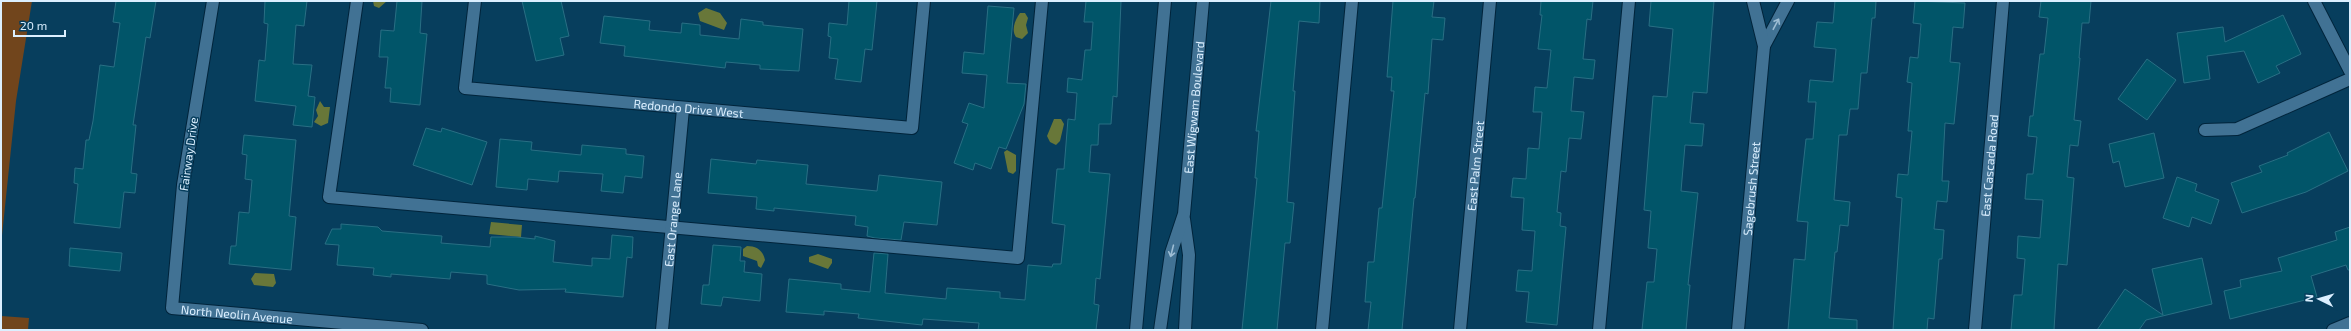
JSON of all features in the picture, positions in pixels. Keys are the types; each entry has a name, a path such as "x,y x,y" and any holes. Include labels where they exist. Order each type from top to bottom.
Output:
{"street":[{"name":"Fairway Drive","path":"172,308 183,185 213,1"},
{"path":"357,1 329,197 1018,258 1042,1"},
{"name":"Redondo Drive West","path":"475,1 465,88 683,109 832,120 912,128 924,1"},
{"path":"1136,330 1165,1"},
{"name":"East Wigwam Boulevard","path":"1185,330 1189,255 1184,214 1203,1"},
{"path":"1322,330 1352,1"},
{"name":"East Palm Street","path":"1460,330 1490,1"},
{"path":"1599,330 1629,1"},
{"name":"Sagebrush Street","path":"1738,330 1764,46 1753,1"},
{"name":"Sagebrush Street","path":"1764,46 1788,1"},
{"name":"East Cascada Road","path":"1975,330 2003,1"},
{"path":"2314,1 2350,71"},
{"path":"2205,130 2237,129 2350,79"},
{"name":"East Orange Lane","path":"662,330 683,109"},
{"name":"East Wigwam Boulevard","path":"1160,330 1171,253 1184,214"},
{"name":"North Neolin Avenue","path":"172,308 422,330"},
{"path":"2333,330 2350,323"}],"shaded area":[{"path":"1,1 32,1 16,101 1,245"},
{"path":"373,1 387,1 379,8 374,6"},
{"path":"706,8 720,13 727,23 724,30 700,21 698,13"},
{"path":"1020,13 1025,13 1028,18 1026,25 1028,33 1022,39 1016,37 1014,31 1015,22"},
{"path":"320,101 324,107 330,107 328,123 321,126 314,122 318,116 316,110"},
{"path":"1054,119 1061,119 1064,124 1060,141 1056,145 1050,142 1047,136"},
{"path":"1007,150 1016,155 1016,171 1013,174 1008,172 1004,152"},
{"path":"491,222 522,225 521,237 489,234"},
{"path":"747,246 756,248 763,254 765,260 761,268 758,266 757,261 743,256 743,249"},
{"path":"818,254 832,259 832,263 828,269 809,262 809,257"},
{"path":"255,273 274,274 276,283 273,287 254,285 251,279"},
{"path":"1,316 29,318 28,330 1,330"}],"building":[{"path":"116,1 156,1 150,38 146,37 133,125 136,125 131,173 137,174 135,193 124,192 120,228 74,223 78,184 74,183 75,168 83,169 86,140 89,140 93,121 100,65 114,67 120,23 113,22"},
{"path":"265,1 307,1 304,26 296,25 293,64 312,65 308,96 315,97 312,127 293,125 296,106 255,101 259,60 265,61 268,24 264,23"},
{"path":"397,1 422,1 420,33 427,34 420,105 390,102 391,88 385,88 388,57 379,57 381,30 394,31"},
{"path":"522,1 561,1 569,36 560,38 564,55 536,61"},
{"path":"849,1 877,1 872,50 865,49 861,82 835,79 838,59 829,58 831,37 828,36 829,23 847,25"},
{"path":"1086,1 1121,1 1117,97 1113,96 1111,124 1099,124 1098,145 1091,145 1089,172 1110,174 1100,279 1096,278 1094,304 1099,305 1096,330 978,330 979,323 923,319 922,325 858,318 859,314 824,311 824,315 786,312 789,279 841,284 841,289 870,292 874,253 888,254 885,293 946,299 947,288 1000,292 1000,298 1025,300 1028,265 1052,267 1053,264 1061,264 1065,225 1052,223 1057,169 1064,169 1068,119 1075,120 1077,93 1067,92 1068,78 1082,80 1085,50 1091,50 1093,22 1084,22"},
{"path":"1271,1 1320,1 1319,23 1299,21 1293,91 1295,91 1287,202 1294,203 1290,243 1285,243 1277,330 1242,330 1257,178 1255,178 1259,131 1256,131"},
{"path":"1393,1 1434,1 1432,17 1445,18 1443,40 1432,39 1428,94 1425,93 1402,330 1368,330 1371,302 1365,302 1368,262 1374,262 1379,208 1382,208 1394,91 1391,91 1392,77 1387,77"},
{"path":"1541,1 1593,1 1591,20 1587,19 1583,59 1595,60 1593,79 1574,77 1571,111 1584,112 1581,139 1569,138 1566,172 1561,171 1557,212 1561,213 1560,226 1566,227 1557,325 1526,322 1529,292 1516,291 1518,270 1532,271 1535,231 1522,230 1524,198 1511,197 1513,178 1526,179 1528,148 1539,149 1542,112 1533,112 1535,87 1547,88 1551,50 1538,49 1542,15 1540,15"},
{"path":"1651,1 1714,1 1707,93 1693,92 1690,123 1704,124 1702,146 1685,145 1681,191 1698,193 1688,285 1690,285 1686,330 1642,330 1647,282 1654,282 1657,249 1648,248 1651,211 1644,210 1653,96 1667,97 1673,29 1649,26"},
{"path":"1835,1 1876,1 1875,18 1872,18 1867,73 1861,73 1858,109 1850,109 1847,135 1839,135 1834,200 1850,202 1848,226 1840,225 1837,252 1835,252 1829,318 1857,320 1857,330 1788,330 1794,259 1805,260 1808,222 1797,221 1806,139 1813,139 1816,102 1808,102 1810,80 1833,82 1836,49 1814,47 1817,22 1833,23"},
{"path":"1915,1 1965,3 1963,28 1953,27 1950,62 1960,63 1954,124 1945,123 1942,181 1949,181 1947,202 1937,201 1934,229 1944,230 1942,259 1939,259 1934,319 1928,318 1927,330 1893,330 1902,198 1896,197 1898,174 1908,175 1912,131 1908,131 1912,83 1907,82 1910,57 1918,58 1921,24 1913,23"},
{"path":"2041,1 2091,1 2089,23 2082,23 2079,58 2074,120 2081,121 2078,146 2070,145 2067,177 2074,178 2067,265 2058,264 2054,330 2011,330 2014,295 2022,295 2025,259 2017,258 2018,236 2040,238 2043,200 2025,199 2027,174 2033,174 2037,137 2028,136 2030,116 2033,116 2040,54 2044,54 2048,18 2039,17"},
{"path":"988,6 1014,8 1007,83 1026,84 1024,104 1006,149 999,147 991,169 975,163 973,170 954,163 968,124 962,122 969,103 984,108 987,75 962,73 964,52 984,54"},
{"path":"2283,15 2301,54 2276,66 2280,73 2258,83 2244,51 2207,56 2210,79 2184,83 2177,33 2223,27 2225,42"},
{"path":"604,16 650,21 649,30 681,33 682,23 700,25 700,35 739,39 741,19 763,22 763,25 803,29 799,71 760,69 760,65 726,62 725,68 624,56 625,46 600,43"},
{"path":"2147,59 2176,80 2147,120 2118,99"},
{"path":"426,128 441,132 442,128 487,142 472,185 413,165"},
{"path":"2329,132 2348,171 2306,192 2242,213 2231,183 2262,172 2259,166 2288,155 2287,153"},
{"path":"2154,133 2164,178 2125,187 2119,161 2113,163 2109,144"},
{"path":"244,135 296,140 289,216 296,217 291,270 229,264 231,246 236,246 239,212 249,213 252,180 245,179 247,155 242,154"},
{"path":"500,139 532,142 531,150 581,155 582,145 626,149 626,154 644,156 642,178 625,176 623,193 601,191 603,174 559,171 558,182 528,179 527,190 496,187"},
{"path":"711,159 756,164 757,160 808,165 806,184 877,191 879,175 942,182 937,225 904,222 901,240 875,238 867,236 868,227 855,225 856,216 774,208 774,211 756,209 757,197 708,193"},
{"path":"2177,177 2197,184 2195,191 2219,200 2211,224 2192,217 2189,227 2163,218"},
{"path":"341,224 378,227 382,231 442,236 441,243 490,247 491,237 535,239 535,236 555,241 553,262 592,266 592,258 610,259 612,235 633,237 632,258 627,257 623,297 565,292 566,289 519,290 487,284 487,275 451,272 450,279 391,274 391,277 373,275 374,268 337,265 339,245 325,244 332,229 341,229"},
{"path":"2350,227 2350,270 2348,270 2346,265 2311,276 2317,297 2230,319 2224,291 2241,287 2240,280 2282,271 2278,258 2337,240 2335,232"},
{"path":"713,245 741,247 740,261 745,261 744,272 762,274 760,301 723,297 721,306 701,304 703,285 709,285"},
{"path":"70,248 122,253 120,271 69,266"},
{"path":"2202,258 2212,304 2146,320 2139,330 2097,330 2125,289 2163,315 2152,269"}]}
